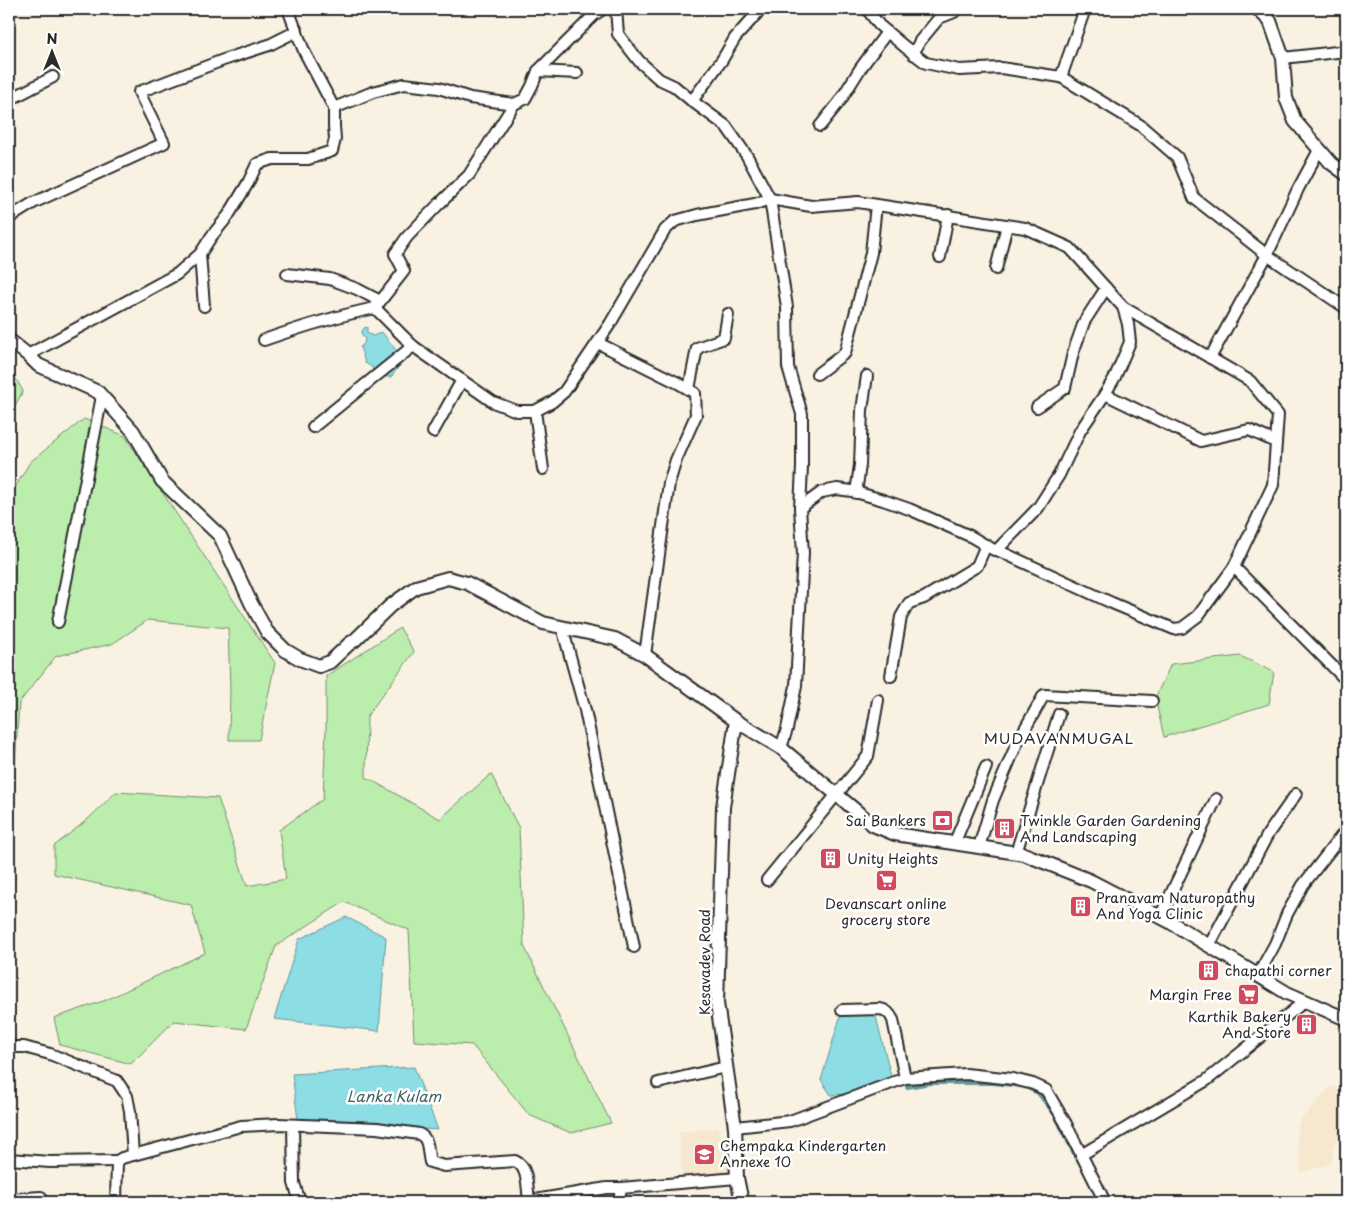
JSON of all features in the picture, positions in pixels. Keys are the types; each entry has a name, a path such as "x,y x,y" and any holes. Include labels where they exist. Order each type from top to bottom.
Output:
{"street":[{"path":"28,355 177,274 200,254 228,216 258,164 272,159 308,159 332,151 335,139 334,108 304,51 288,9"},
{"path":"334,108 373,92 404,84 440,88 470,98 514,104 525,99 538,71 594,14 603,9"},
{"path":"616,9 618,34 639,61 659,79 674,86 726,126 748,156 770,199 787,307 788,367 802,414 800,508 803,552 796,686 781,748"},
{"path":"692,101 722,60 735,38 761,9"},
{"path":"867,9 879,25 926,64 959,70 1001,68 1061,77 1140,125 1177,157 1194,198 1266,255 1346,308"},
{"path":"914,54 920,41 939,18 954,12 955,9"},
{"path":"1061,77 1084,9"},
{"path":"1258,9 1270,21 1283,58 1286,98 1295,121 1331,163 1346,174"},
{"path":"9,218 33,203 164,143 139,92 269,45 297,30"},
{"path":"820,126 840,101 887,32"},
{"path":"1283,58 1346,51"},
{"path":"538,71 577,74"},
{"path":"9,100 53,77"},
{"path":"264,340 377,304 404,271 395,254 407,237 469,175 514,104"},
{"path":"1210,358 1266,255 1319,150"},
{"path":"286,274 330,279 357,290 377,304 413,346 493,402 517,411 534,411 552,402 564,392 598,343 666,230 675,221 770,199 811,206 858,202 1025,228 1070,248 1123,307 1250,381 1278,415 1272,485 1234,567 1198,616 1182,628 1174,630 994,550 970,536 883,500 856,492 837,489 822,492 800,508"},
{"path":"817,374 845,353 871,253 876,205"},
{"path":"940,257 948,216"},
{"path":"996,269 1007,225"},
{"path":"200,254 204,306"},
{"path":"1037,408 1065,388 1073,353 1084,322 1106,288"},
{"path":"997,550 1038,508 1059,475 1080,431 1106,394 1115,377 1130,342 1128,324 1123,307"},
{"path":"688,389 698,348 724,338 728,314"},
{"path":"9,340 38,365 98,392 102,396 133,431 162,482 220,536 251,603 267,632 285,650 300,659 319,666 330,662 390,606 416,587 448,578 467,582 543,623 615,639 644,655 736,721 781,748 873,825 895,834 1024,854 1040,860 1090,881 1160,916 1288,993 1346,1019"},
{"path":"598,343 695,393 696,415 676,460 669,483 644,655"},
{"path":"313,427 413,346"},
{"path":"856,492 860,465 862,410 867,376"},
{"path":"433,432 462,380"},
{"path":"1106,394 1201,441 1249,430 1276,442"},
{"path":"58,622 102,396"},
{"path":"534,411 543,469"},
{"path":"891,676 901,617 909,603 924,598 977,566 986,545"},
{"path":"1234,567 1343,677 1346,677"},
{"path":"562,626 584,710 634,946"},
{"path":"979,847 993,800 1018,741 1044,694 1152,701"},
{"path":"767,880 868,756 878,700"},
{"path":"1016,853 1059,714"},
{"name":"Kesavadev Road","path":"736,721 723,807 717,1003 735,1127 737,1178 742,1202"},
{"path":"954,844 986,767"},
{"path":"1209,946 1268,834 1296,794"},
{"path":"1160,916 1216,799"},
{"path":"1258,975 1303,885 1346,830"},
{"path":"1081,1155 1206,1080 1305,1000"},
{"path":"842,1010 880,1009 888,1012 893,1020 904,1078"},
{"path":"9,1047 24,1047 50,1054 117,1081 127,1096 130,1111 132,1155"},
{"path":"658,1083 726,1067"},
{"path":"735,1127 790,1121 904,1078 966,1074 1013,1079 1033,1084 1046,1090 1065,1122 1105,1202"},
{"path":"292,1124 294,1183 300,1202"},
{"path":"9,1159 50,1162 116,1161 241,1126 292,1124 377,1128 419,1134 427,1140 430,1162 444,1166 515,1162 523,1168 529,1202 607,1188 737,1178"},
{"path":"116,1161 116,1202"},
{"path":"619,1202 621,1188"},
{"path":"9,1199 41,1197"}],"shaded area":[{"path":"1331,1086 1341,1090 1346,1095 1346,1127 1334,1144 1332,1163 1301,1173 1297,1128 1300,1120"},
{"name":"Chempaka Kindergarten Annexe 10","path":"719,1127 732,1176 682,1182 679,1132"}],"green space":[{"path":"9,367 23,391 9,417"},
{"path":"84,419 125,436 275,663 259,740 229,740 228,628 148,620 112,644 56,656 19,703 13,798 9,798 9,498 30,462"},
{"path":"400,628 414,652 367,716 366,777 440,819 491,774 519,828 524,946 611,1123 571,1133 529,1115 472,1045 414,1041 409,930 344,902 276,946 246,1029 174,1021 131,1064 60,1045 54,1018 106,1000 205,953 191,905 54,874 54,846 87,820 116,792 218,798 247,886 286,879 279,830 323,799 326,676"},
{"path":"1240,656 1274,672 1269,704 1164,737 1155,698 1171,664"}],"water":[{"path":"367,327 367,333 373,336 382,332 402,358 401,364 391,377 373,373 372,367 365,363 360,347 364,344 365,339 361,333"},
{"path":"346,917 386,937 379,1031 274,1019 299,939"},
{"path":"875,1013 891,1076 863,1090 831,1095 821,1080 841,1014"},
{"name":"Lanka Kulam","path":"414,1067 438,1130 298,1120 292,1074"}],"waterway":[{"path":"907,1087 931,1083 992,1083 1023,1086 1038,1093 1055,1115 1083,1168"}],"place":[{"name":"Sai Bankers","path":"942,821"},
{"name":"Twinkle Garden Gardening And Landscaping","path":"1004,829"},
{"name":"Unity Heights","path":"831,859"},
{"name":"Devanscart online grocery store","path":"886,881"},
{"name":"Pranavam Naturopathy And Yoga Clinic","path":"1080,906"},
{"name":"chapathi corner","path":"1209,971"},
{"name":"Margin Free","path":"1248,995"},
{"name":"Karthik Bakery And Store","path":"1307,1025"},
{"name":"Chempaka Kindergarten Annexe 10","path":"704,1154"}],"district":[{"name":"MUDAVANMUGAL","path":"1059,739"}]}
